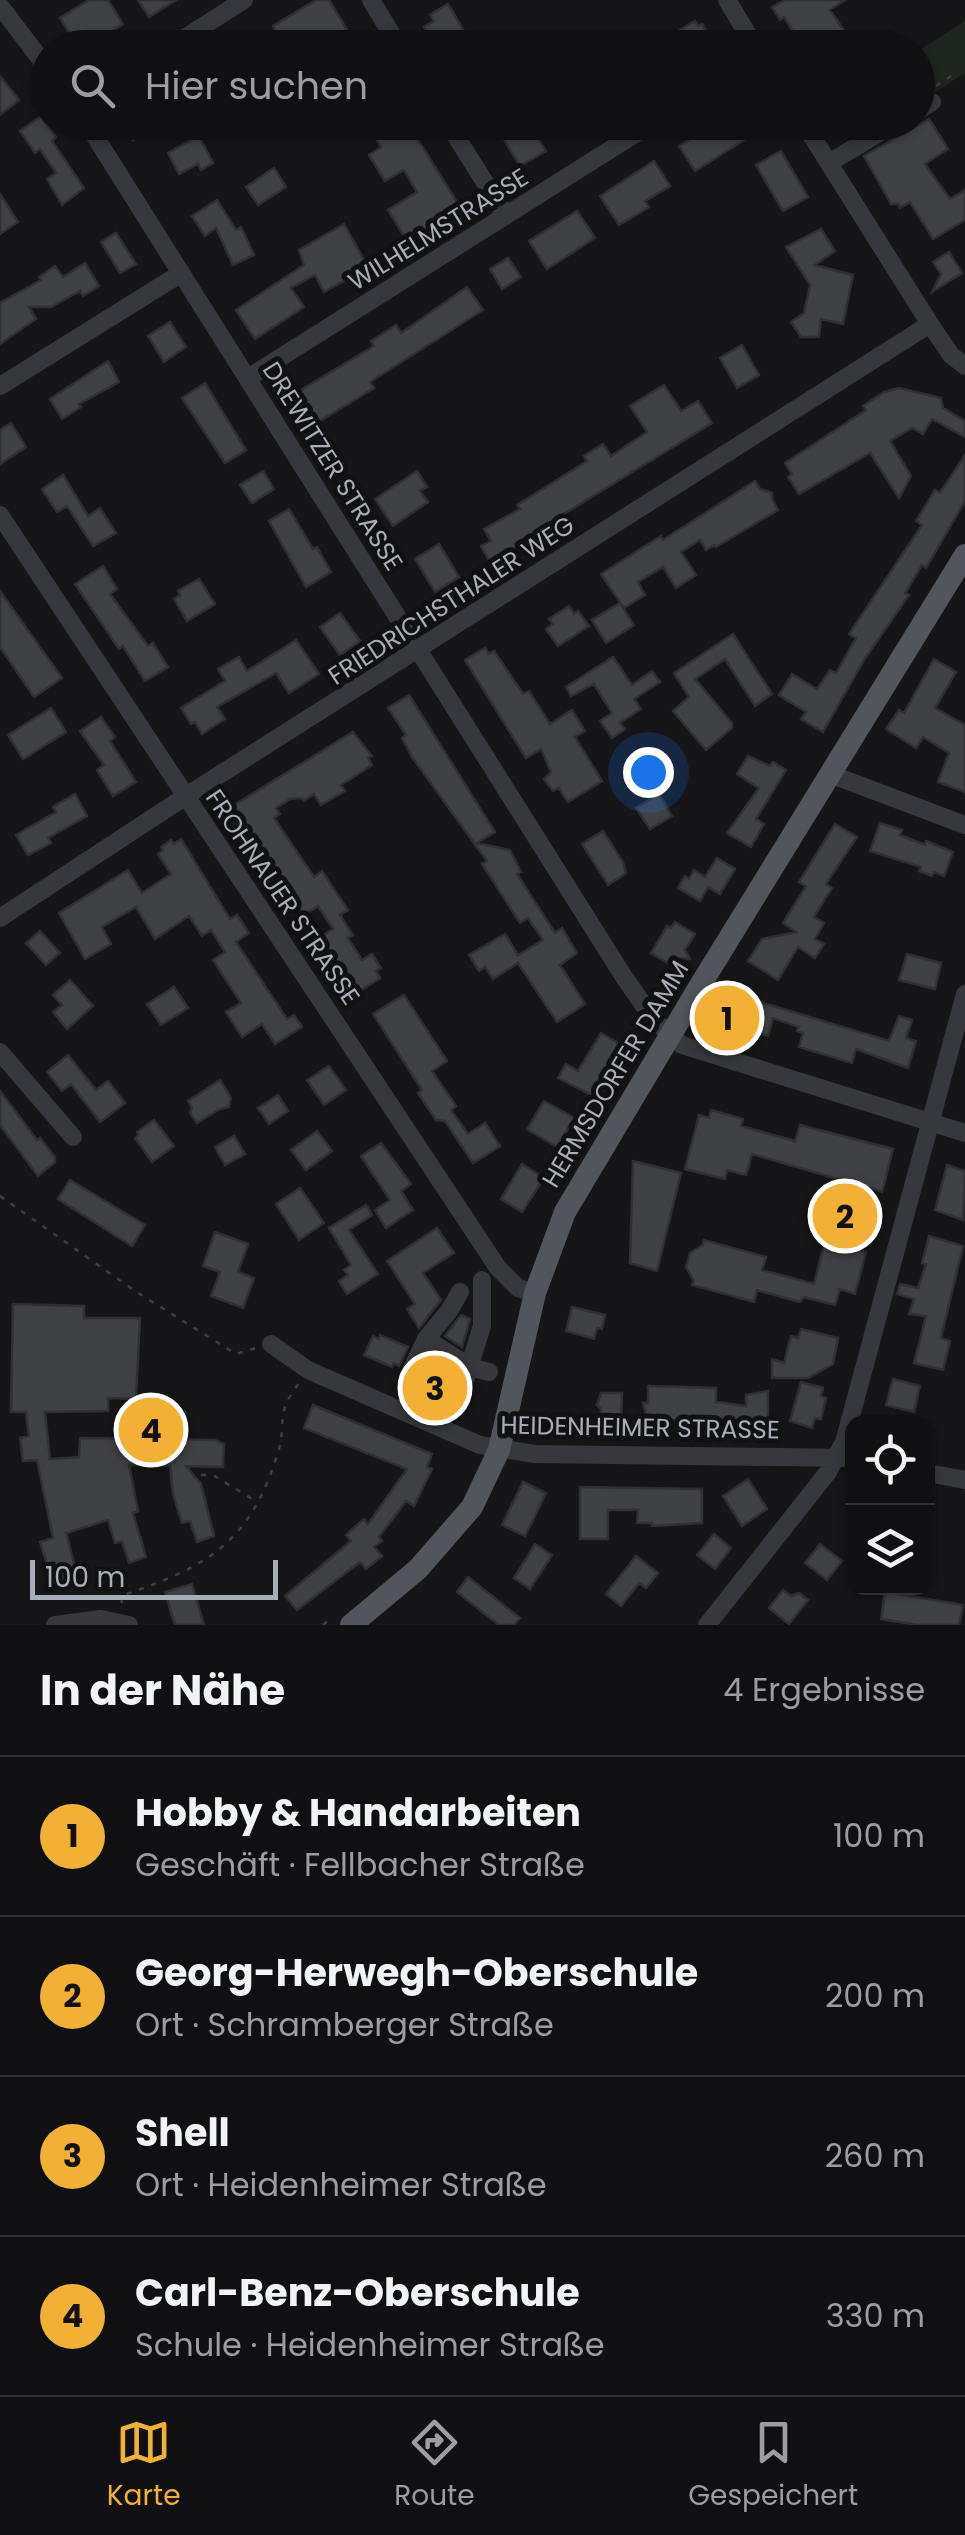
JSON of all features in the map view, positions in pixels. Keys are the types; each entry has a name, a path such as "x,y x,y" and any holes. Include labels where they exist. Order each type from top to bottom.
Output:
{"main road":[{"name":"HERMSDORFER DAMM","path":"345,1618 392,1592 472,1507 498,1450 534,1293 565,1212 965,555"}],"street":[{"path":"198,30 244,0"},
{"path":"371,0 389,30"},
{"path":"727,0 745,30"},
{"path":"0,6 30,45"},
{"name":"DREWITZER STRASSE","path":"97,140 624,977 654,1020 670,1035"},
{"path":"458,140 506,216"},
{"name":"WILHELMSTRASSE","path":"248,378 626,140"},
{"path":"815,140 930,324 951,355 965,366"},
{"path":"829,163 867,140"},
{"path":"0,386 180,274"},
{"name":"FRIEDRICHSTHALER WEG","path":"0,918 930,324"},
{"name":"FROHNAUER STRASSE","path":"0,516 498,1268 518,1288 534,1293"},
{"path":"830,774 965,825"},
{"path":"851,1415 965,994"},
{"path":"670,1035 682,1045 965,1133"},
{"path":"0,1052 72,1137"},
{"path":"440,1298 483,1280 482,1326 460,1400 446,1393"},
{"path":"424,1384 408,1377 426,1339 460,1292"},
{"path":"426,1339 470,1367 490,1372"},
{"name":"HEIDENHEIMER STRASSE","path":"272,1344 308,1370 480,1446 498,1450 534,1454 845,1458"},
{"path":"707,1625 845,1458"},
{"path":"935,1474 965,1480"},
{"path":"55,1625 101,1619 130,1625"}],"path":[{"path":"0,1196 135,1290 236,1354 272,1344"},
{"path":"122,1603 121,1596 206,1562 232,1541 258,1503 280,1446 284,1407 300,1381"},
{"path":"201,1475 213,1476 258,1503"},
{"path":"322,1625 345,1618"}],"shaded area":[{"path":"965,21 965,73 935,92 935,40"}],"building":[{"path":"89,0 108,0 123,24 114,30 67,30 60,18"},
{"path":"138,0 176,0 149,17"},
{"path":"316,0 329,0 347,30 275,30 273,26"},
{"path":"785,0 845,0 830,10 844,30 792,30 772,7"},
{"path":"448,4 463,30 426,30 424,27 434,21 430,15"},
{"path":"695,21 706,30 680,30"},
{"path":"0,76 19,100 0,115"},
{"path":"30,124 30,140 53,140 84,188 62,205 47,179 56,173 40,149 35,153 20,131"},
{"path":"935,128 948,149 925,164 950,199 965,190 965,220 933,239 910,202 900,208 891,204 864,156 892,140 935,140"},
{"path":"192,140 201,140 213,163 201,170 198,164 179,174 168,153"},
{"path":"377,140 418,140 462,210 408,243 388,210 417,192 404,170 385,181 369,155 381,147"},
{"path":"504,140 539,140 546,151 520,166"},
{"path":"688,140 744,140 695,171 679,146"},
{"path":"781,151 808,197 783,211 756,165"},
{"path":"654,161 670,186 645,201 649,207 619,225 600,196"},
{"path":"274,168 286,187 258,205 246,187"},
{"path":"0,194 18,222 0,234"},
{"path":"217,200 236,230 241,227 254,255 233,265 216,228 205,236 192,216"},
{"path":"577,211 595,238 547,269 529,241"},
{"path":"344,224 368,267 324,292 315,275 291,288 304,307 255,339 236,310 304,265 299,250"},
{"path":"821,229 835,251 815,265 853,275 843,324 821,319 819,337 801,337 791,322 804,313 810,285 786,247"},
{"path":"116,233 136,264 120,273 101,242"},
{"path":"949,252 962,273 932,292 941,274 933,262"},
{"path":"508,258 521,277 502,289 490,269"},
{"path":"85,263 99,286 83,296 80,291 51,307 29,307 36,319 0,344 0,303 41,280 39,277 55,266 63,277"},
{"path":"467,287 483,310 370,382 374,388 315,424 296,393 374,346 371,341 396,325 401,333"},
{"path":"170,322 186,347 164,362 148,336"},
{"path":"742,345 759,375 737,388 720,358"},
{"path":"108,361 119,382 79,404 81,407 62,419 50,399"},
{"path":"205,383 246,450 225,463 182,398"},
{"path":"664,385 681,411 698,401 712,423 515,544 519,550 492,566 481,546 491,541 484,529 520,509 517,505 587,461 584,456 603,444 611,456 647,432 630,406"},
{"path":"899,388 941,398 943,408 965,421 965,437 932,419 923,434 912,428 890,441 911,476 899,498 870,453 799,494 788,477 792,474 785,463 866,410 863,406 884,392"},
{"path":"11,423 26,447 0,464 0,430"},
{"path":"965,455 965,501 926,568 922,565 905,593 909,595 864,660 823,732 801,719 806,712 779,695 792,674 817,689 830,670 836,673 856,638 849,634 922,525 916,521 935,490 940,493"},
{"path":"263,471 274,489 252,503 240,485"},
{"path":"417,471 427,487 420,491 428,502 393,526 375,499"},
{"path":"63,475 88,516 100,508 116,533 93,546 67,506 57,512 42,489"},
{"path":"755,481 760,489 772,493 778,510 716,547 706,550 700,540 681,552 696,575 676,588 663,567 638,582 645,595 624,608 601,574"},
{"path":"289,509 331,572 306,587 269,521"},
{"path":"439,544 459,577 435,592 415,559"},
{"path":"103,566 117,589 110,594 148,646 153,643 168,667 145,681 75,584"},
{"path":"199,579 215,604 187,621 174,599 180,595 178,591"},
{"path":"0,591 62,678 34,697 0,647"},
{"path":"620,603 634,625 606,643 592,620"},
{"path":"569,606 589,626 558,646 546,629 553,624 549,619"},
{"path":"340,613 360,641 340,655 320,627"},
{"path":"733,634 772,694 755,706 725,659 695,679 732,723 732,728 706,750 673,711 689,697 674,673"},
{"path":"296,640 319,674 289,693 276,673 217,707 225,719 202,734 195,722 191,724 181,708 225,681 218,669 239,657 247,671"},
{"path":"485,648 489,654 494,651 523,694 529,691 550,724 572,710 585,731 575,737 602,781 568,802 559,788 553,791 544,779 551,772 541,749 526,758 465,660"},
{"path":"613,657 632,685 652,671 660,682 634,699 641,709 620,723 625,729 612,738 600,721 612,713 594,684 571,696 566,687"},
{"path":"934,659 956,672 935,708 965,725 965,792 938,782 949,753 923,737 916,748 886,729 899,710 904,713"},
{"path":"409,695 495,832 477,843 510,850 521,872 517,874 555,933 562,928 577,953 560,965 585,1004 557,1022 518,963 493,979 485,967 479,971 469,955 505,934 518,955 543,940 528,918 520,923 482,864 487,861 412,757 402,738 406,735 388,708"},
{"path":"51,708 66,732 23,759 8,735"},
{"path":"101,717 115,737 110,741 136,782 113,796 97,770 104,765 80,731"},
{"path":"353,732 372,756 368,758 372,765 341,785 345,791 321,805 314,794 304,801 290,799 276,808 280,814 274,818 314,877 322,871 348,910 340,915 362,960 372,954 381,968 376,971 380,978 358,992 341,966 335,969 322,950 325,948 319,938 333,929 318,906 303,916 248,834 244,836 226,810"},
{"path":"748,756 770,766 773,762 786,770 756,819 764,824 751,847 727,833 759,788 737,774"},
{"path":"75,794 87,816 48,838 51,843 28,855 16,835 56,812 53,807"},
{"path":"659,794 672,816 650,829 636,808"},
{"path":"880,823 902,830 900,835 925,845 926,841 953,852 944,876 934,872 932,876 919,871 921,867 870,851"},
{"path":"835,824 857,837 826,884 832,888 814,917 824,923 815,939 824,944 815,958 798,947 778,980 748,961 762,939 796,932 783,923 806,886 799,882"},
{"path":"603,831 626,873 608,885 582,844"},
{"path":"181,839 230,919 237,915 249,933 236,942 287,1019 294,1015 302,1027 275,1044 262,1024 242,1037 226,1012 241,1003 213,960 225,952 211,930 202,936 189,916 155,939 136,907 102,927 111,944 85,959 59,913 128,870 142,893 171,874 158,854 171,840 174,844"},
{"path":"717,858 735,869 720,894 708,887 700,901 678,888 694,870 705,877"},
{"path":"675,922 695,934 685,950 690,959 680,958 674,967 651,953 667,926 671,928"},
{"path":"40,931 60,953 46,965 26,943"},
{"path":"907,954 941,963 935,989 899,980"},
{"path":"70,980 93,1006 67,1029 53,1012 62,1005 53,995"},
{"path":"174,987 188,1008 161,1025 147,1004"},
{"path":"727,992 889,1041 899,1016 912,1020 906,1038 916,1041 908,1068 856,1049 852,1063 799,1047 803,1033 797,1031 799,1027 773,1018 768,1036 717,1020"},
{"path":"404,995 447,1061 432,1071 456,1106 451,1110 468,1134 485,1123 500,1146 473,1163 445,1121 436,1120 418,1093 422,1090 373,1014"},
{"path":"601,1033 627,1048 598,1098 558,1078 566,1064 578,1071"},
{"path":"68,1055 96,1090 108,1081 125,1103 100,1122 71,1084 62,1091 47,1072"},
{"path":"329,1066 346,1090 324,1105 307,1080"},
{"path":"220,1080 231,1098 229,1107 197,1123 188,1101"},
{"path":"0,1091 55,1157 55,1162 38,1176 0,1125"},
{"path":"278,1095 288,1111 269,1124 258,1108"},
{"path":"544,1101 574,1118 557,1147 527,1129"},
{"path":"711,1110 743,1119 741,1126 795,1141 800,1125 893,1149 882,1192 867,1187 850,1248 866,1252 855,1294 840,1289 835,1305 804,1297 800,1302 757,1290 754,1302 692,1285 694,1281 686,1267 690,1253 704,1240 766,1257 762,1270 814,1284 841,1180 752,1154 746,1175 727,1170 725,1179 685,1169 699,1115 709,1118"},
{"path":"154,1120 174,1146 152,1162 135,1138"},
{"path":"317,1131 332,1151 306,1170 291,1150"},
{"path":"234,1136 245,1154 225,1165 215,1147"},
{"path":"381,1143 411,1184 401,1191 413,1210 386,1228 375,1210 390,1200 361,1156"},
{"path":"633,1161 681,1173 657,1271 630,1263"},
{"path":"522,1164 544,1178 522,1212 501,1199"},
{"path":"947,1165 965,1171 963,1220 935,1210"},
{"path":"70,1180 145,1225 132,1246 58,1199"},
{"path":"300,1188 324,1223 299,1240 276,1204"},
{"path":"366,1205 372,1215 349,1230 378,1274 347,1294 339,1281 348,1275 344,1270 351,1265 329,1228"},
{"path":"437,1228 454,1253 423,1273 441,1300 419,1328 407,1309 415,1304 387,1261"},
{"path":"215,1232 248,1244 238,1272 254,1278 243,1308 211,1296 220,1272 203,1266"},
{"path":"929,1236 963,1246 941,1338 950,1341 943,1370 914,1363 926,1316 909,1314 914,1299 897,1294 900,1284 918,1288"},
{"path":"13,1304 84,1306 84,1318 140,1318 136,1399 108,1398 108,1411 45,1412 50,1459 79,1457 80,1438 215,1440 224,1444 223,1467 186,1466 201,1484 214,1536 197,1542 190,1521 182,1523 170,1466 129,1465 138,1511 133,1513 146,1557 129,1563 122,1541 115,1543 108,1520 66,1533 78,1577 61,1583 54,1562 47,1564 40,1542 53,1538 37,1460 23,1461 20,1438 29,1436 26,1412 11,1412"},
{"path":"572,1307 605,1315 602,1329 597,1328 594,1339 566,1331"},
{"path":"461,1315 470,1319 462,1347 445,1336"},
{"path":"801,1329 838,1338 833,1364 808,1378 772,1378 772,1359 784,1363 791,1336 798,1338"},
{"path":"380,1335 408,1347 399,1366 394,1363 392,1367 364,1355 373,1336 379,1339"},
{"path":"431,1357 450,1369 445,1381 436,1386 433,1376 425,1371"},
{"path":"893,1379 920,1386 914,1412 886,1405"},
{"path":"801,1382 823,1388 821,1396 826,1398 821,1419 815,1418 812,1428 790,1421"},
{"path":"648,1386 716,1388 716,1402 746,1406 746,1395 768,1391 768,1424 739,1426 740,1420 710,1419 648,1422 643,1403 648,1403"},
{"path":"601,1393 622,1393 621,1421 600,1422 601,1409 597,1405"},
{"path":"313,1405 432,1454 427,1467 432,1469 414,1506 406,1501 379,1537 382,1541 374,1547 382,1556 366,1569 360,1562 297,1610 285,1596 351,1541 346,1535 364,1519 368,1524 407,1469 304,1428"},
{"path":"748,1479 767,1509 742,1526 723,1496"},
{"path":"523,1482 546,1493 525,1536 502,1525"},
{"path":"580,1487 702,1489 702,1523 652,1526 637,1523 638,1510 608,1510 608,1539 580,1539"},
{"path":"714,1534 731,1548 715,1569 697,1555"},
{"path":"535,1544 552,1555 530,1589 514,1578"},
{"path":"820,1544 842,1561 827,1580 805,1563"},
{"path":"636,1556 658,1573 646,1588 639,1583 621,1606 606,1594"},
{"path":"468,1577 520,1618 514,1625 499,1625 457,1592"},
{"path":"192,1584 204,1625 175,1625 165,1592"},
{"path":"783,1590 791,1596 799,1593 808,1600 789,1624 769,1608"},
{"path":"885,1595 963,1605 959,1625 918,1625 881,1619"}],"place":[{"name":"Hobby & Handarbeiten","path":"727,1018"},
{"name":"Georg-Herwegh-Oberschule","path":"845,1216"},
{"name":"Shell","path":"435,1388"},
{"name":"Carl-Benz-Oberschule","path":"151,1430"}]}
